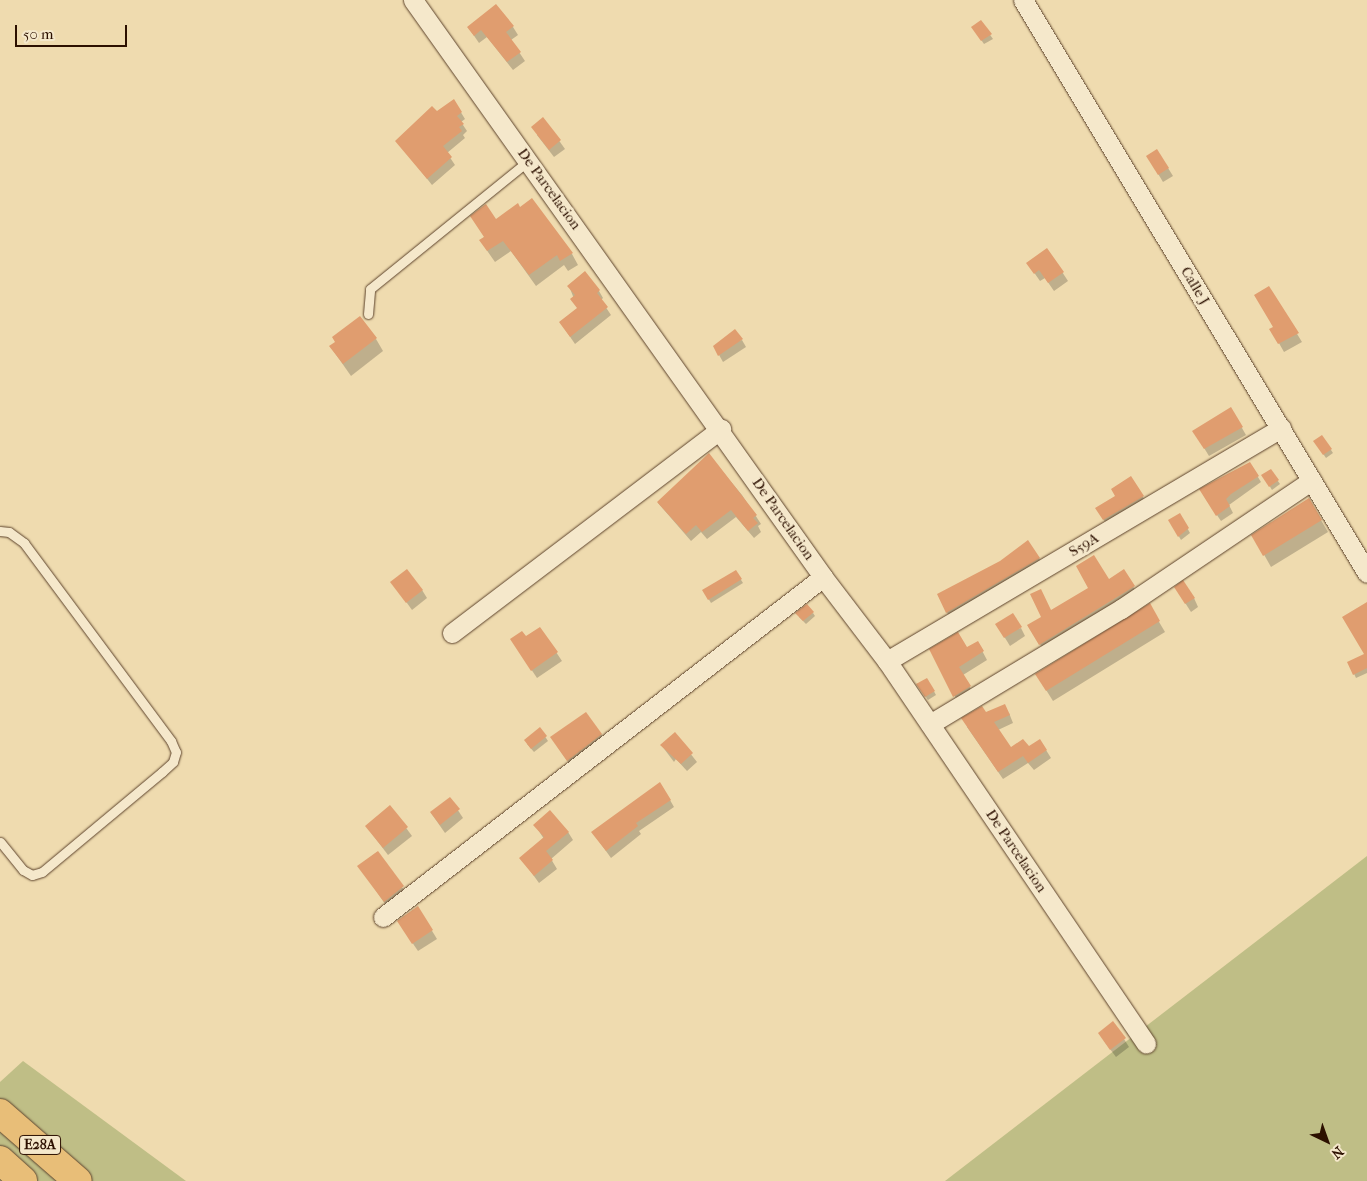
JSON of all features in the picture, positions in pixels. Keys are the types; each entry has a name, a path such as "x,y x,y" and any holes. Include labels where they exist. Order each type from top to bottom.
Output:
{"highway":[{"name":"E28A","path":"0,1113 78,1181"},
{"name":"E28A","path":"0,1160 23,1181"}],"street":[{"name":"De Parcelacion","path":"414,0 721,429 823,577 887,661 1146,1043"},
{"name":"Calle J","path":"1023,0 1367,573"},
{"name":"S59A","path":"887,661 1281,428"},
{"path":"452,633 721,429"},
{"path":"930,724 1121,609 1312,480"},
{"path":"383,917 823,577"}],"lane":[{"path":"368,314 370,289 528,160"},
{"path":"0,531 9,532 24,543 171,740 176,752 172,762 162,772 42,872 32,875 24,870 0,842"}],"shaded area":[{"path":"1367,856 1367,1181 945,1181"},
{"path":"23,1061 186,1181 0,1181 0,1082"}],"building":[{"path":"496,4 514,26 506,32 521,52 507,62 481,30 474,36 467,27"},
{"path":"981,20 992,34 981,41 971,27"},
{"path":"454,99 462,112 457,116 464,124 459,127 462,131 443,146 452,157 427,179 395,141 432,106 437,111"},
{"path":"543,117 561,140 549,150 531,127"},
{"path":"1157,149 1169,168 1158,175 1146,156"},
{"path":"532,198 573,253 560,261 557,255 529,275 503,241 487,251 479,240 484,237 470,216 486,204 496,219 518,203 520,207"},
{"path":"1047,248 1064,272 1048,283 1039,270 1034,274 1026,263"},
{"path":"585,271 600,290 597,293 608,307 570,337 559,322 577,308 570,299 575,295 567,286"},
{"path":"1269,286 1299,333 1278,344 1269,329 1273,327 1254,295"},
{"path":"360,316 377,338 343,364 329,346 335,342 332,337"},
{"path":"735,329 743,339 718,356 713,346"},
{"path":"1231,407 1243,427 1204,449 1192,431"},
{"path":"1322,435 1332,449 1323,455 1313,441"},
{"path":"709,453 757,515 753,518 758,523 748,531 731,510 702,532 696,525 686,534 657,502"},
{"path":"1250,462 1259,476 1231,494 1226,499 1230,506 1216,516 1199,489"},
{"path":"1271,469 1279,480 1269,487 1261,475"},
{"path":"1131,476 1144,496 1103,520 1095,508 1115,496 1111,489"},
{"path":"1309,498 1322,520 1263,556 1251,535"},
{"path":"1180,513 1189,528 1178,537 1168,520"},
{"path":"1028,540 1040,558 946,613 937,594 1000,561"},
{"path":"1094,555 1109,579 1124,569 1135,586 1039,645 1027,625 1041,617 1030,594 1041,589 1051,610 1088,588 1076,566"},
{"path":"407,569 423,590 406,603 390,582"},
{"path":"736,570 742,579 708,600 702,590"},
{"path":"1183,580 1195,598 1185,604 1174,587"},
{"path":"1367,602 1367,668 1353,675 1347,662 1364,654 1342,617"},
{"path":"1150,603 1160,621 1046,691 1035,674"},
{"path":"807,604 814,612 803,621 795,613"},
{"path":"1013,613 1022,627 1004,638 995,624"},
{"path":"540,627 558,652 531,671 510,639 522,631 526,636"},
{"path":"958,632 967,647 978,641 984,651 959,667 971,686 953,697 929,649"},
{"path":"927,678 935,691 925,697 916,684"},
{"path":"1005,704 1010,715 994,722 1011,747 1023,739 1029,746 1040,739 1047,750 1028,763 1023,756 998,772 961,718 982,706 986,712"},
{"path":"586,712 602,734 567,761 550,737"},
{"path":"540,727 547,736 531,749 524,740"},
{"path":"675,732 693,753 681,764 660,745"},
{"path":"660,782 671,800 636,823 638,826 606,851 591,832"},
{"path":"450,797 460,809 440,825 430,812"},
{"path":"390,805 408,827 383,848 365,826"},
{"path":"550,810 569,832 546,851 553,860 534,876 519,858 544,837 533,825"},
{"path":"378,851 404,886 384,902 357,866"},
{"path":"418,906 433,930 412,944 397,921"},
{"path":"1113,1021 1126,1038 1110,1050 1098,1033"}]}
